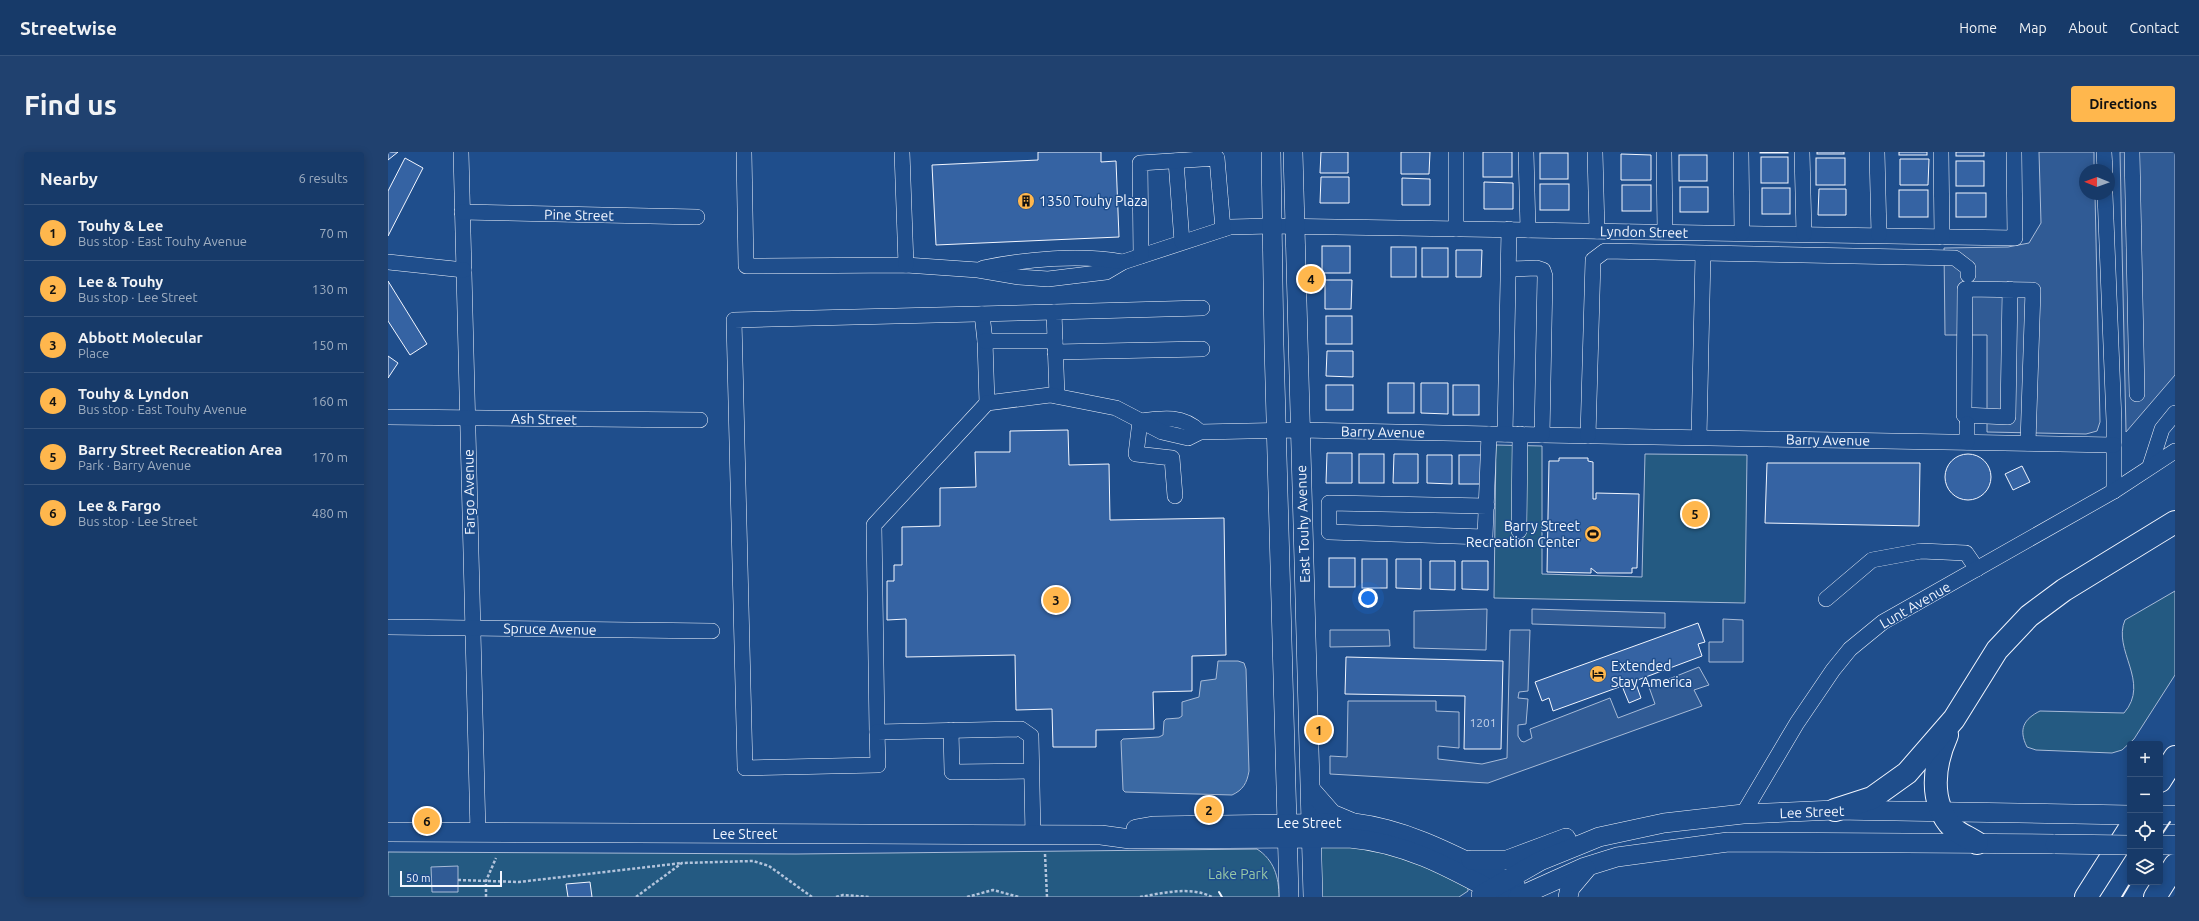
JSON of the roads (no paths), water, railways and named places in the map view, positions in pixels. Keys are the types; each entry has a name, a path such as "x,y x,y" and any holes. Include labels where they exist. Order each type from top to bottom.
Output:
{"highway":[{"path":"1977,843 1954,828 1943,812 1937,794 1935,774 1938,756 1954,719 1997,650 2029,616 2064,590 2175,522"},
{"path":"1835,810 1872,798 1892,785 1912,768 1954,719"},
{"path":"2162,777 2175,757"},
{"path":"2086,897 2127,833"},
{"path":"2154,897 2175,865"}],"main road":[{"name":"East Touhy Avenue","path":"1271,152 1276,430 1289,897"},
{"name":"East Touhy Avenue","path":"1293,152 1313,897"},
{"path":"1310,790 1332,814 1354,823"},
{"name":"Lee Street","path":"1494,891 1540,861 1599,837 1664,824 1743,814 1835,810 2127,815"},
{"path":"2163,815 2175,816"},
{"name":"Lee Street","path":"1312,831 1354,823 1371,825 1403,834 1462,859 1494,891"},
{"name":"Lee Street","path":"388,832 1101,835 1153,826 1312,831 1368,839 1412,850 1494,891 1528,895 1590,866 1634,854 1728,842 2127,845"},
{"path":"1462,859 1480,862 1507,860 1578,835 1599,837"},
{"path":"2163,845 2175,845"},
{"path":"1568,897 1570,888 1576,878 1590,866"}],"street":[{"name":"Fargo Avenue","path":"461,152 478,833"},
{"name":"Lyndon Street","path":"744,152 746,266 906,265 978,270 1018,277 1048,279 1106,272 1123,262 1230,227 1295,226 2015,238 2014,152"},
{"path":"902,152 906,265"},
{"path":"1456,152 1456,229"},
{"path":"1526,152 1528,230"},
{"path":"1595,152 1597,231"},
{"path":"1664,152 1665,232"},
{"path":"1741,152 1742,233"},
{"path":"1802,152 1804,234"},
{"path":"1877,152 1879,235"},
{"path":"1941,152 1942,236"},
{"path":"2104,152 2105,164"},
{"path":"2132,152 2137,394"},
{"path":"1141,256 1140,163 1217,158 1223,229"},
{"path":"1176,161 1182,242"},
{"path":"2105,200 2114,445 2114,491"},
{"name":"Pine Street","path":"462,212 696,217"},
{"path":"1509,230 1513,434 1519,531"},
{"path":"1588,436 1593,260 1605,251 1955,258 1968,268 1968,275"},
{"path":"1699,437 1703,254"},
{"path":"388,262 464,270"},
{"path":"1509,268 1537,268 1543,270 1545,276 1542,435"},
{"path":"2010,289 2008,417 1964,415 1965,289 2010,289 2033,290 2028,443"},
{"path":"982,314 985,341 986,403 874,525 878,765 745,768 734,320 1202,308"},
{"path":"1054,312 1057,396"},
{"path":"985,341 1055,347 1202,349"},
{"name":"Barry Avenue","path":"986,403 1050,395 1057,396 1116,408 1162,432 1188,438 1200,432 1300,430 2114,445"},
{"path":"2150,466 2162,429 2175,413"},
{"name":"Ash Street","path":"388,417 700,420"},
{"path":"1140,421 1136,454 1172,458 1174,496"},
{"path":"1966,442 1967,424"},
{"path":"1487,506 1330,504 1329,532 1485,537 1487,506 1489,434"},
{"name":"Lunt Avenue","path":"1743,814 1817,692 1850,649 1883,622 2114,491 2175,451"},
{"path":"1826,599 1872,560 1921,551 1966,553 1977,570"},
{"name":"Spruce Avenue","path":"388,627 712,631"},
{"path":"877,732 1021,729 1031,736 1033,834"},
{"path":"951,730 952,772 1031,770"}],"place":[{"name":"1350 Touhy Plaza","path":"1026,201"},
{"name":"Touhy & Lyndon","path":"1311,279"},
{"name":"Barry Street Recreation Area","path":"1695,514"},
{"name":"Barry Street Recreation Center","path":"1593,534"},
{"name":"Abbott Molecular","path":"1056,600"},
{"name":"Extended Stay America","path":"1598,674"},
{"name":"Touhy & Lee","path":"1319,730"},
{"name":"Lee & Touhy","path":"1209,810"},
{"name":"Lee & Fargo","path":"427,821"}],"park label":[{"name":"Lake Park","path":"1238,874"}]}
